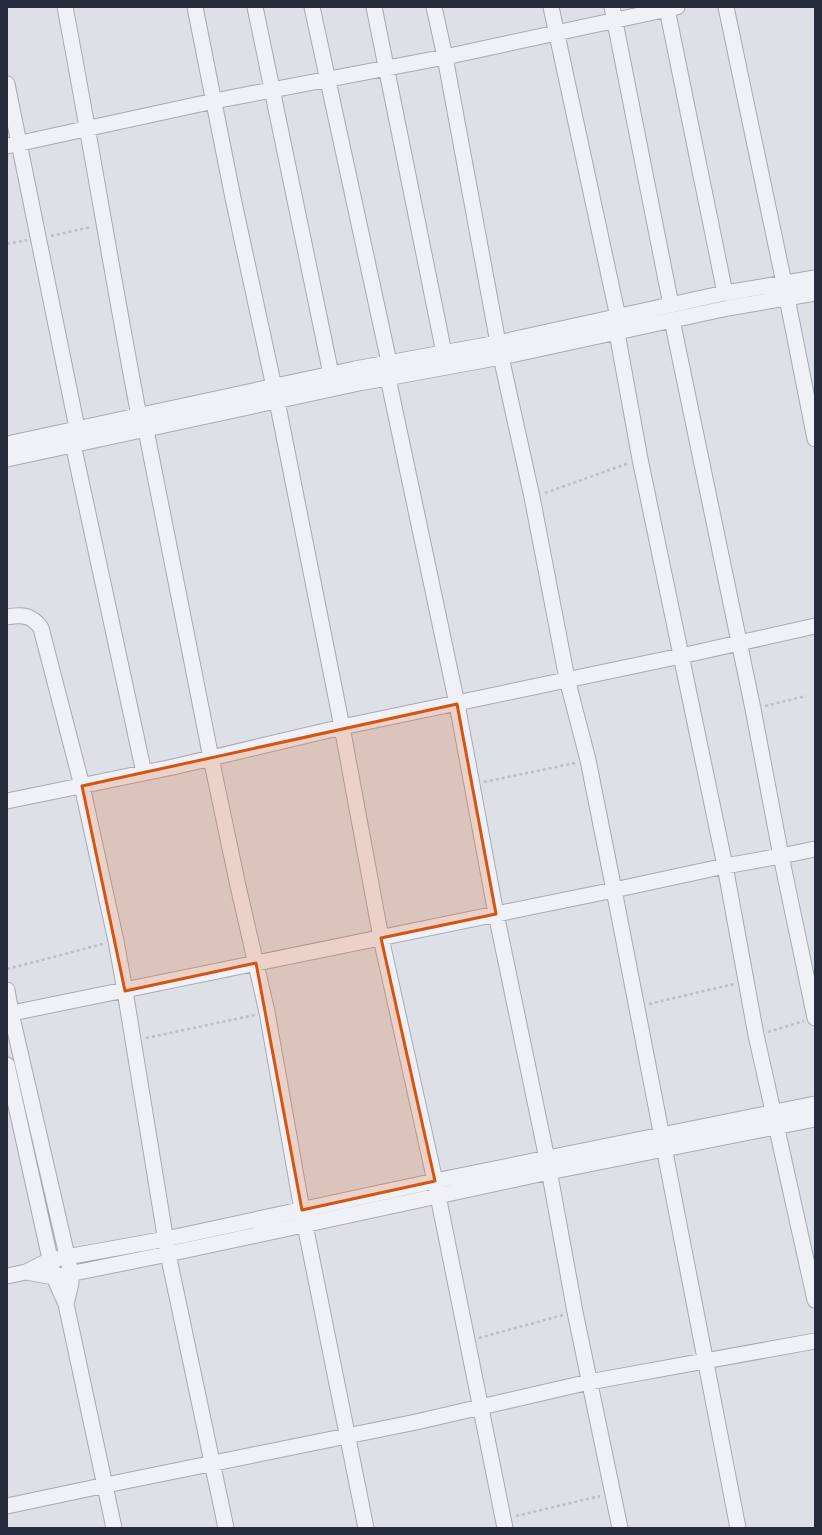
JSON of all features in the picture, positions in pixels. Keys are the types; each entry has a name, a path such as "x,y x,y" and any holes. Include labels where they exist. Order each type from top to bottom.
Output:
{"street":[{"path":"65,7 88,128 138,416"},
{"path":"195,7 342,727 381,938 435,1181 505,1524"},
{"path":"254,7 331,374"},
{"path":"312,7 389,362"},
{"path":"374,7 444,353"},
{"path":"434,7 445,57 500,350 532,497 567,679 588,760 614,890 738,1528"},
{"path":"551,7 618,317"},
{"path":"726,7 815,439"},
{"path":"13,145 214,101 445,57 557,32 613,13 672,8 724,293"},
{"path":"613,13 671,305"},
{"path":"7,84 13,145 39,238 77,428"},
{"path":"8,442 138,416 220,406 275,394 388,378 500,350 573,335 617,333 728,308 785,290 815,278"},
{"path":"573,335 618,317 724,293 785,290 815,293"},
{"path":"672,320 738,643 753,709 781,856 815,1018"},
{"path":"617,333 640,459 725,866 756,1036 815,1300"},
{"path":"275,394 331,374 389,362 444,353 500,350"},
{"path":"388,378 457,704 496,914 548,1165 589,1382 620,1528"},
{"path":"7,459 73,444 146,430 220,406"},
{"path":"146,430 211,758 267,1012 303,1217 366,1528"},
{"path":"73,444 144,773"},
{"path":"7,617 29,617 35,620 41,628 82,786 116,940 168,1254 211,1464 226,1528"},
{"path":"7,801 144,773 342,727 457,704 815,626"},
{"path":"9,1014 815,848"},
{"path":"7,990 9,1014 71,1273 71,1284 66,1304"},
{"path":"7,1065 54,1277 66,1304 106,1484 114,1528"},
{"path":"7,1276 26,1272 50,1260 67,1256 437,1196 661,1134 815,1104"},
{"path":"26,1272 54,1277 168,1254 435,1181 664,1150 815,1119"},
{"path":"7,1506 106,1484 416,1422 589,1382 815,1341"}],"path":[{"path":"7,244 104,224"},
{"path":"532,497 640,459"},
{"path":"753,709 806,696"},
{"path":"472,785 588,760"},
{"path":"7,969 116,940"},
{"path":"636,1007 746,981"},
{"path":"133,1040 267,1012"},
{"path":"756,1036 815,1018"},
{"path":"467,1341 575,1312"},
{"path":"505,1524 612,1493"}],"highlighted area":[{"path":"457,704 496,914 381,938 435,1181 302,1210 256,963 125,991 82,786"}]}
